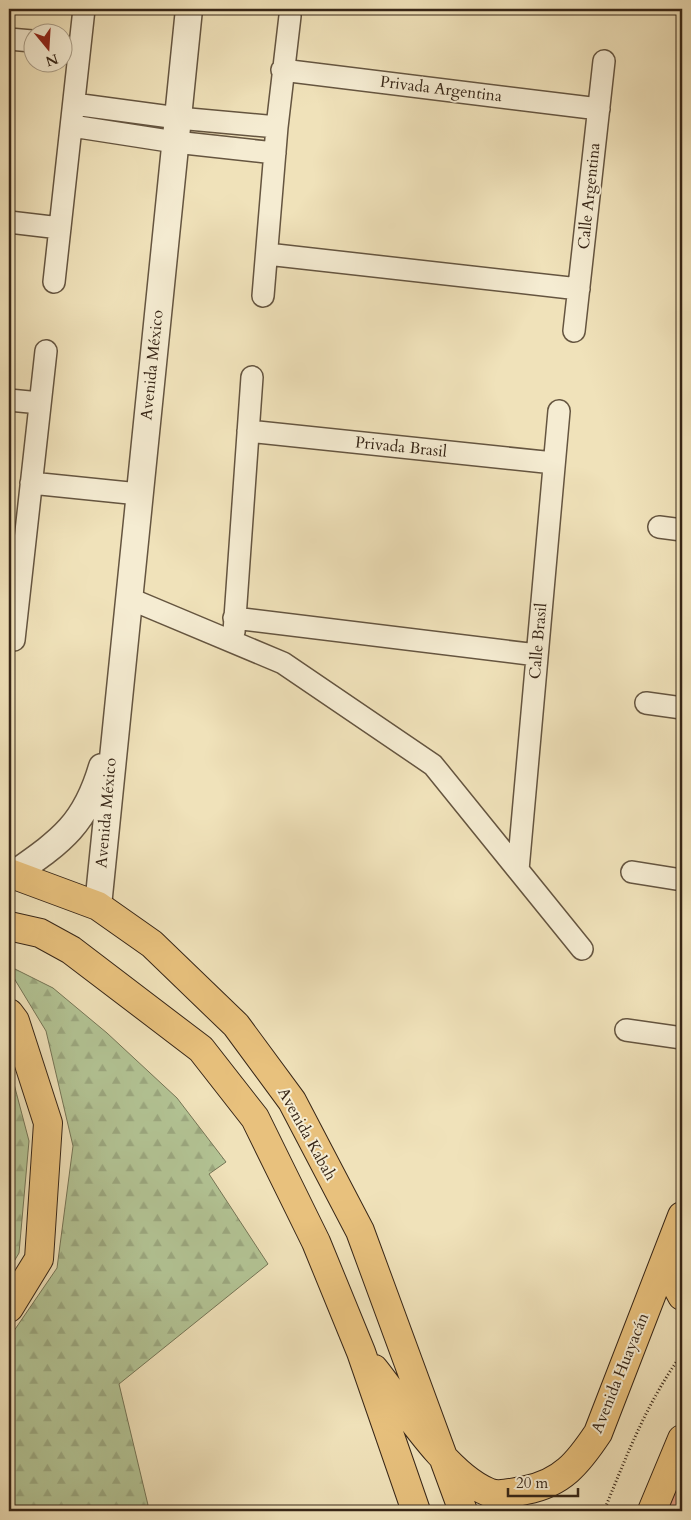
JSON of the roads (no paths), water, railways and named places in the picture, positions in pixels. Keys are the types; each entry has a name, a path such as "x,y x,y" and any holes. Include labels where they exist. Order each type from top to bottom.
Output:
{"main road":[{"name":"Avenida Kabah","path":"12,874 98,906 152,944 236,1025 292,1101 360,1232 463,1511"},
{"path":"9,926 40,933 71,950 201,1049 255,1118 316,1242 361,1352 416,1511"},
{"path":"9,1013 15,1021 48,1123 39,1259 9,1308"},
{"name":"Avenida Huayacán","path":"441,1455 469,1480 489,1493 510,1493 546,1486 580,1460 598,1433 682,1216"},
{"path":"669,1251 669,1267 674,1282 682,1296"},
{"path":"361,1352 441,1455"},
{"path":"652,1511 682,1438"}],"street":[{"path":"72,42 84,9"},
{"name":"Avenida México","path":"98,906 115,721 189,9"},
{"path":"263,296 282,70 290,16"},
{"path":"9,39 22,40"},
{"name":"Calle Argentina","path":"574,331 604,61"},
{"path":"54,282 74,104 72,65"},
{"name":"Privada Argentina","path":"282,70 599,109"},
{"path":"74,104 176,130 275,152"},
{"path":"72,126 176,130 277,127"},
{"path":"9,222 60,228"},
{"path":"267,254 579,290"},
{"path":"14,640 14,584 31,483 46,351"},
{"path":"233,642 252,377"},
{"path":"9,400 40,403"},
{"name":"Calle Brasil","path":"518,870 560,411"},
{"name":"Privada Brasil","path":"248,431 554,463"},
{"path":"31,483 139,494"},
{"path":"659,527 682,530"},
{"path":"128,598 283,663 433,765 582,949"},
{"path":"234,618 537,655"},
{"path":"646,703 682,708"},
{"name":"Avenida México","path":"12,874 59,842 78,819 94,791 115,721"},
{"path":"632,872 682,880"},
{"path":"626,1030 682,1038"}]}
